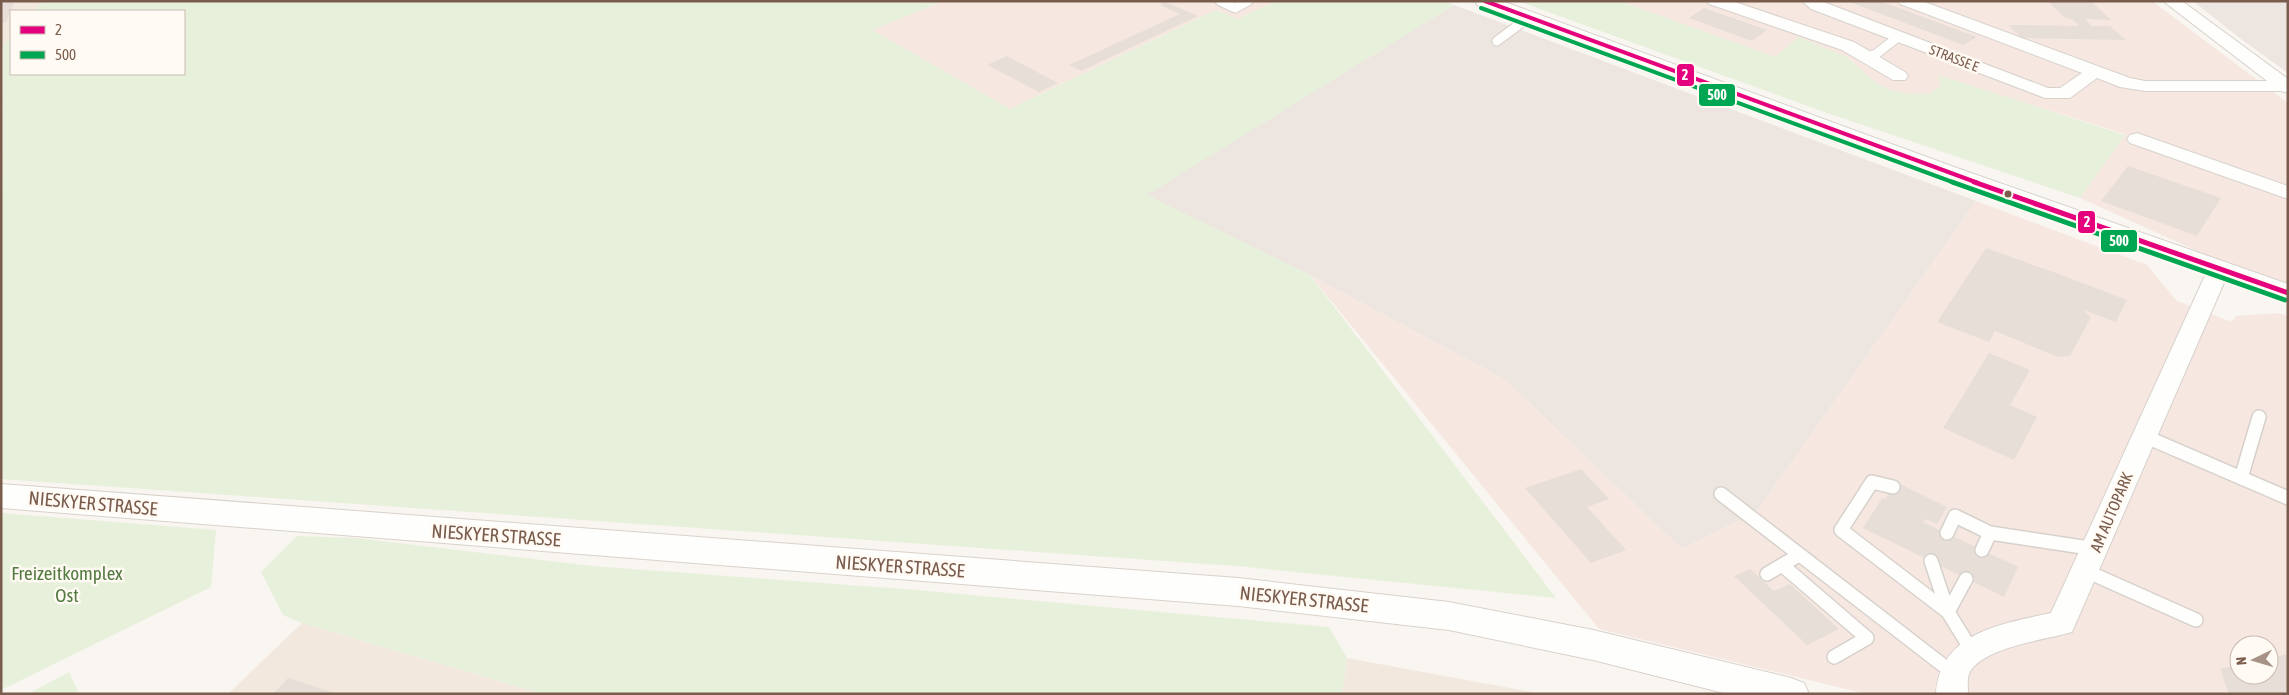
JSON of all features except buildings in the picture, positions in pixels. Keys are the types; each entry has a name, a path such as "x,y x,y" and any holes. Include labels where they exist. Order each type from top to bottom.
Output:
{"main road":[{"path":"1484,1 1946,172 2043,204 2288,293"},
{"name":"NIESKYER STRASSE","path":"1,496 1238,592 1449,616 1593,645 1790,694"}],"street":[{"path":"1715,1 1848,46 1868,56 1899,76"},
{"name":"STRASSE E","path":"1810,1 1817,6 2045,93 2064,94 2095,72"},
{"path":"1906,1 2126,83 2145,86 2287,87"},
{"path":"2171,1 2287,87"},
{"path":"2137,139 2288,193"},
{"name":"AM AUTOPARK","path":"1952,683 1961,660 1972,651 2002,637 2061,623 2091,560 2219,269"}],"lane":[{"path":"1220,1 1235,8 1248,1"},
{"path":"1497,41 1528,18"},
{"path":"1868,56 1876,54 1898,37"},
{"path":"2241,478 2259,417"},
{"path":"2144,436 2288,498"},
{"path":"1893,487 1872,482 1841,530 1948,612"},
{"path":"1721,494 1799,555 1952,683"},
{"path":"1947,533 1950,514 1990,533 2091,560 2123,589 2196,620"},
{"path":"1982,550 1990,533"},
{"path":"1767,574 1799,555"},
{"path":"1931,561 1948,612 1972,651"},
{"path":"1782,565 1868,638 1834,657"},
{"path":"1948,612 1966,579"}],"shaded area":[{"path":"1,1 44,1 34,10 10,10 10,37 1,49"},
{"path":"944,1 1276,1 1238,19 1216,10 1010,109 872,30"},
{"path":"1619,1 2152,1 2288,103 2288,286 2224,263 2080,198 2125,134 1939,76 1942,86 1929,94 1910,94 1890,90 1876,83 1847,57 1776,58"},
{"path":"2193,1 2288,1 2288,73 2241,39"},
{"path":"1454,5 1976,201 1756,512 1682,549 1506,380 1310,275 1146,195"},
{"path":"1976,201 2147,265 2177,301 2232,322 2236,316 2279,313 2288,316 2288,694 1866,694 1599,629 1310,275 1506,380 1682,549 1756,512"},
{"path":"302,623 543,694 228,694"},
{"path":"1347,658 1542,694 1342,694"}],"green space":[{"path":"44,1 944,1 872,30 1010,109 1216,10 1238,19 1276,1 1445,1 1454,5 1147,195 1310,275 1556,598 1236,566 1,479 3,46 10,37 10,75 185,75 185,10 34,10"},
{"path":"1518,1 1619,1 1775,57 1799,37 1847,57 1876,83 1890,90 1910,94 1929,94 1941,86 1938,75 2125,135 2080,198 1827,113"},
{"name":"Freizeitkomplex Ost","path":"1,513 216,530 211,587 1,690"},
{"path":"297,536 356,538 592,566 916,590 1329,627 1347,658 1342,694 543,694 302,623 283,615 261,572"},
{"path":"69,672 79,694 28,694"}],"transit line":[{"name":"2","path":"1485,1 1946,172 2288,293"},
{"name":"500","path":"1481,8 1943,179 2285,300"}]}
